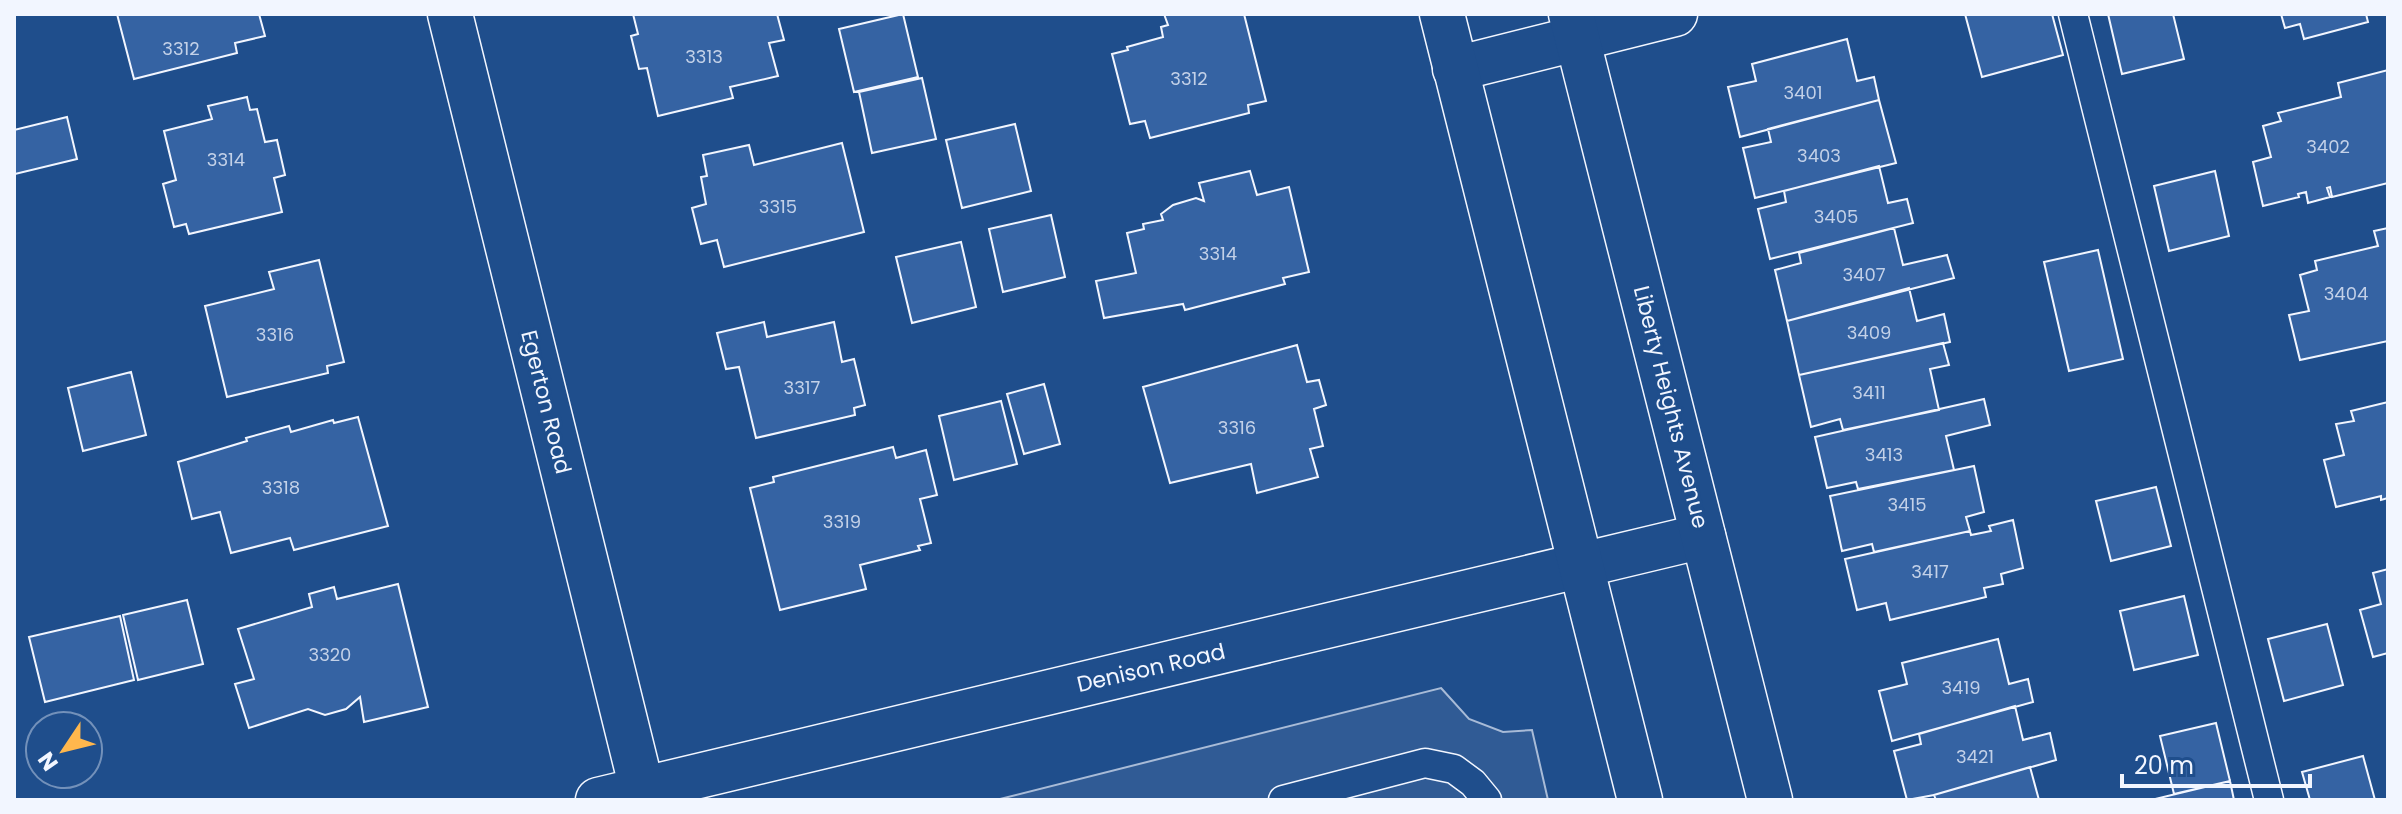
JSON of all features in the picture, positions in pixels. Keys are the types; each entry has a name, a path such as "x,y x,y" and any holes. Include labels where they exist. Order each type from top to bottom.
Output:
{"street":[{"name":"Egerton Road","path":"450,14 642,789"},
{"path":"1442,14 1640,800"},
{"path":"1455,69 1574,26 1675,14"},
{"name":"Liberty Heights Avenue","path":"1574,26 1770,800"},
{"name":"Denison Road","path":"598,800 1703,536"}],"lane":[{"path":"2073,14 2269,800"},
{"path":"1283,800 1425,763 1454,769 1473,783 1487,800"}],"shaded area":[{"path":"1441,688 1469,719 1503,732 1532,730 1548,800 996,800"}],"building":[{"path":"117,14 259,14 265,36 235,43 237,53 134,79"},
{"path":"633,14 777,14 784,40 769,43 778,76 730,87 733,98 658,116 647,68 639,69 631,36 638,34"},
{"path":"903,14 918,77 854,92 839,29"},
{"path":"1164,14 1244,14 1266,101 1248,105 1249,113 1150,138 1145,121 1130,124 1112,54 1163,37 1161,27 1168,25"},
{"path":"1965,14 2052,14 2063,55 1982,77"},
{"path":"2108,14 2173,14 2184,59 2122,74"},
{"path":"2281,14 2366,14 2368,22 2304,39 2300,24 2285,28"},
{"path":"1847,39 1857,81 1874,77 1879,100 1740,137 1728,87 1756,81 1752,64"},
{"path":"2388,70 2388,183 2332,197 2330,187 2327,188 2330,197 2308,203 2306,192 2298,194 2299,197 2263,206 2253,162 2271,157 2263,126 2281,121 2278,113 2341,97 2338,83"},
{"path":"922,78 936,139 872,153 859,92"},
{"path":"247,97 250,110 257,109 265,142 277,140 285,175 274,178 282,212 189,234 186,224 174,227 163,184 176,180 164,131 212,119 208,106"},
{"path":"1879,100 1896,163 1755,198 1743,148 1771,142 1768,129"},
{"path":"67,117 77,159 15,174 14,130"},
{"path":"1015,124 1031,191 962,208 946,140"},
{"path":"842,143 864,232 724,267 717,240 701,244 692,208 706,204 701,177 707,176 703,155 749,145 754,165"},
{"path":"1879,166 1888,203 1907,199 1913,223 1770,259 1758,209 1786,202 1784,191"},
{"path":"1250,171 1257,195 1289,187 1309,272 1283,278 1285,284 1185,310 1183,304 1104,318 1096,281 1136,273 1127,233 1144,229 1143,224 1163,220 1161,214 1173,205 1196,198 1204,201 1199,183"},
{"path":"2215,171 2229,236 2169,251 2154,186"},
{"path":"1051,215 1065,277 1003,292 989,229"},
{"path":"1894,228 1903,265 1947,255 1954,278 1787,321 1775,270 1801,263 1799,253"},
{"path":"2388,228 2388,341 2300,360 2289,315 2309,311 2300,275 2317,270 2315,261 2378,246 2374,231"},
{"path":"961,242 976,307 912,323 896,257"},
{"path":"2098,250 2123,359 2069,371 2044,262"},
{"path":"319,260 344,362 327,366 328,373 227,397 205,306 274,289 269,272"},
{"path":"1909,288 1917,321 1944,314 1950,342 1799,375 1787,321"},
{"path":"764,322 767,337 834,322 842,362 854,359 865,405 854,408 855,415 756,438 739,367 726,369 717,333"},
{"path":"1943,343 1949,365 1930,369 1939,410 1843,430 1840,419 1811,427 1799,375"},
{"path":"1297,345 1307,382 1319,380 1326,405 1314,409 1323,446 1310,449 1318,477 1257,493 1251,464 1170,483 1143,387"},
{"path":"131,372 146,435 83,451 68,388"},
{"path":"1044,384 1060,444 1024,454 1007,394"},
{"path":"1984,399 1990,425 1946,436 1954,470 1858,489 1856,482 1827,488 1815,437"},
{"path":"1001,401 1017,464 954,480 939,416"},
{"path":"2388,402 2388,498 2381,500 2381,496 2336,507 2324,460 2344,455 2336,424 2354,421 2351,411"},
{"path":"358,417 388,526 294,550 290,538 231,553 220,512 192,519 178,462 289,426 291,432 333,420 334,423"},
{"path":"893,447 896,458 926,450 937,495 920,499 931,543 918,546 920,550 860,565 866,589 780,610 750,488 774,482 773,477"},
{"path":"1974,466 1984,512 1966,517 1970,531 1874,552 1872,544 1842,551 1830,496"},
{"path":"2156,487 2171,546 2111,561 2096,501"},
{"path":"2013,520 2023,568 2001,574 2003,584 1984,588 1986,597 1890,620 1886,603 1857,610 1845,559 1970,531 1971,535 1991,531 1989,526"},
{"path":"2388,569 2388,653 2373,657 2360,610 2381,604 2373,573"},
{"path":"398,584 428,707 364,722 360,697 346,709 325,715 308,709 249,728 235,684 254,679 238,629 312,607 309,594 334,587 337,599"},
{"path":"2184,596 2198,655 2134,670 2120,611"},
{"path":"187,600 203,664 138,680 123,615"},
{"path":"120,616 134,680 45,702 29,637"},
{"path":"2327,624 2343,685 2284,701 2268,639"},
{"path":"1998,639 2009,684 2028,679 2033,702 1892,741 1879,691 1907,684 1902,663"},
{"path":"2015,706 2023,740 2050,733 2056,760 1907,800 1894,751 1921,744 1919,734"},
{"path":"2216,723 2230,781 2174,794 2160,736"},
{"path":"2363,756 2375,800 2310,800 2302,772"},
{"path":"2030,767 2039,800 1936,800 1934,795"},
{"path":"2230,781 2234,800 2155,800 2155,799"}]}
